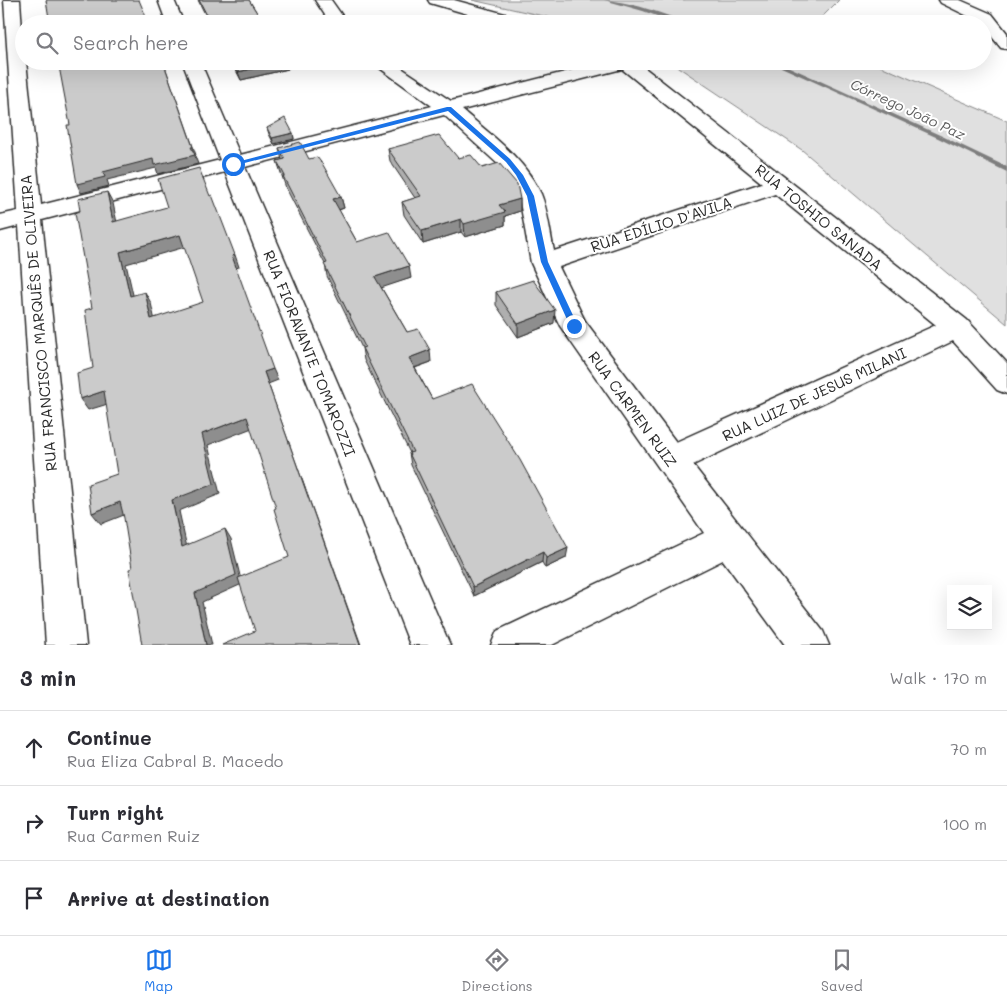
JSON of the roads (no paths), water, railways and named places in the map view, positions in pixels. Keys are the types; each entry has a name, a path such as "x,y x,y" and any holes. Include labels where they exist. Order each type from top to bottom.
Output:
{"street":[{"name":"RUA FRANCISCO MARQUÊS DE OLIVEIRA","path":"12,0 15,40"},
{"path":"166,0 172,15"},
{"path":"323,0 334,15"},
{"path":"436,0 489,15"},
{"path":"947,0 980,15"},
{"path":"992,25 1007,44"},
{"name":"RUA FRANCISCO MARQUÊS DE OLIVEIRA","path":"17,70 28,216 66,645"},
{"name":"RUA FIORAVANTE TOMAROZZI","path":"195,70 430,645"},
{"name":"RUA CARMEN RUIZ","path":"392,70 449,109 508,160 519,175 530,196 544,262 574,326 728,539 809,645"},
{"path":"0,223 596,70"},
{"name":"RUA TOSHIO SANADA","path":"636,70 957,327 1007,382"},
{"name":"RUA EDÍLIO D'AVILA","path":"544,262 778,185"},
{"name":"RUA LUIZ DE JESUS MILANI","path":"670,460 957,327"},
{"path":"511,645 728,539"}],"waterway":[{"name":"Córrego João Paz","path":"607,0 659,15"},
{"name":"Córrego João Paz","path":"791,70 940,137 1007,170"}]}
